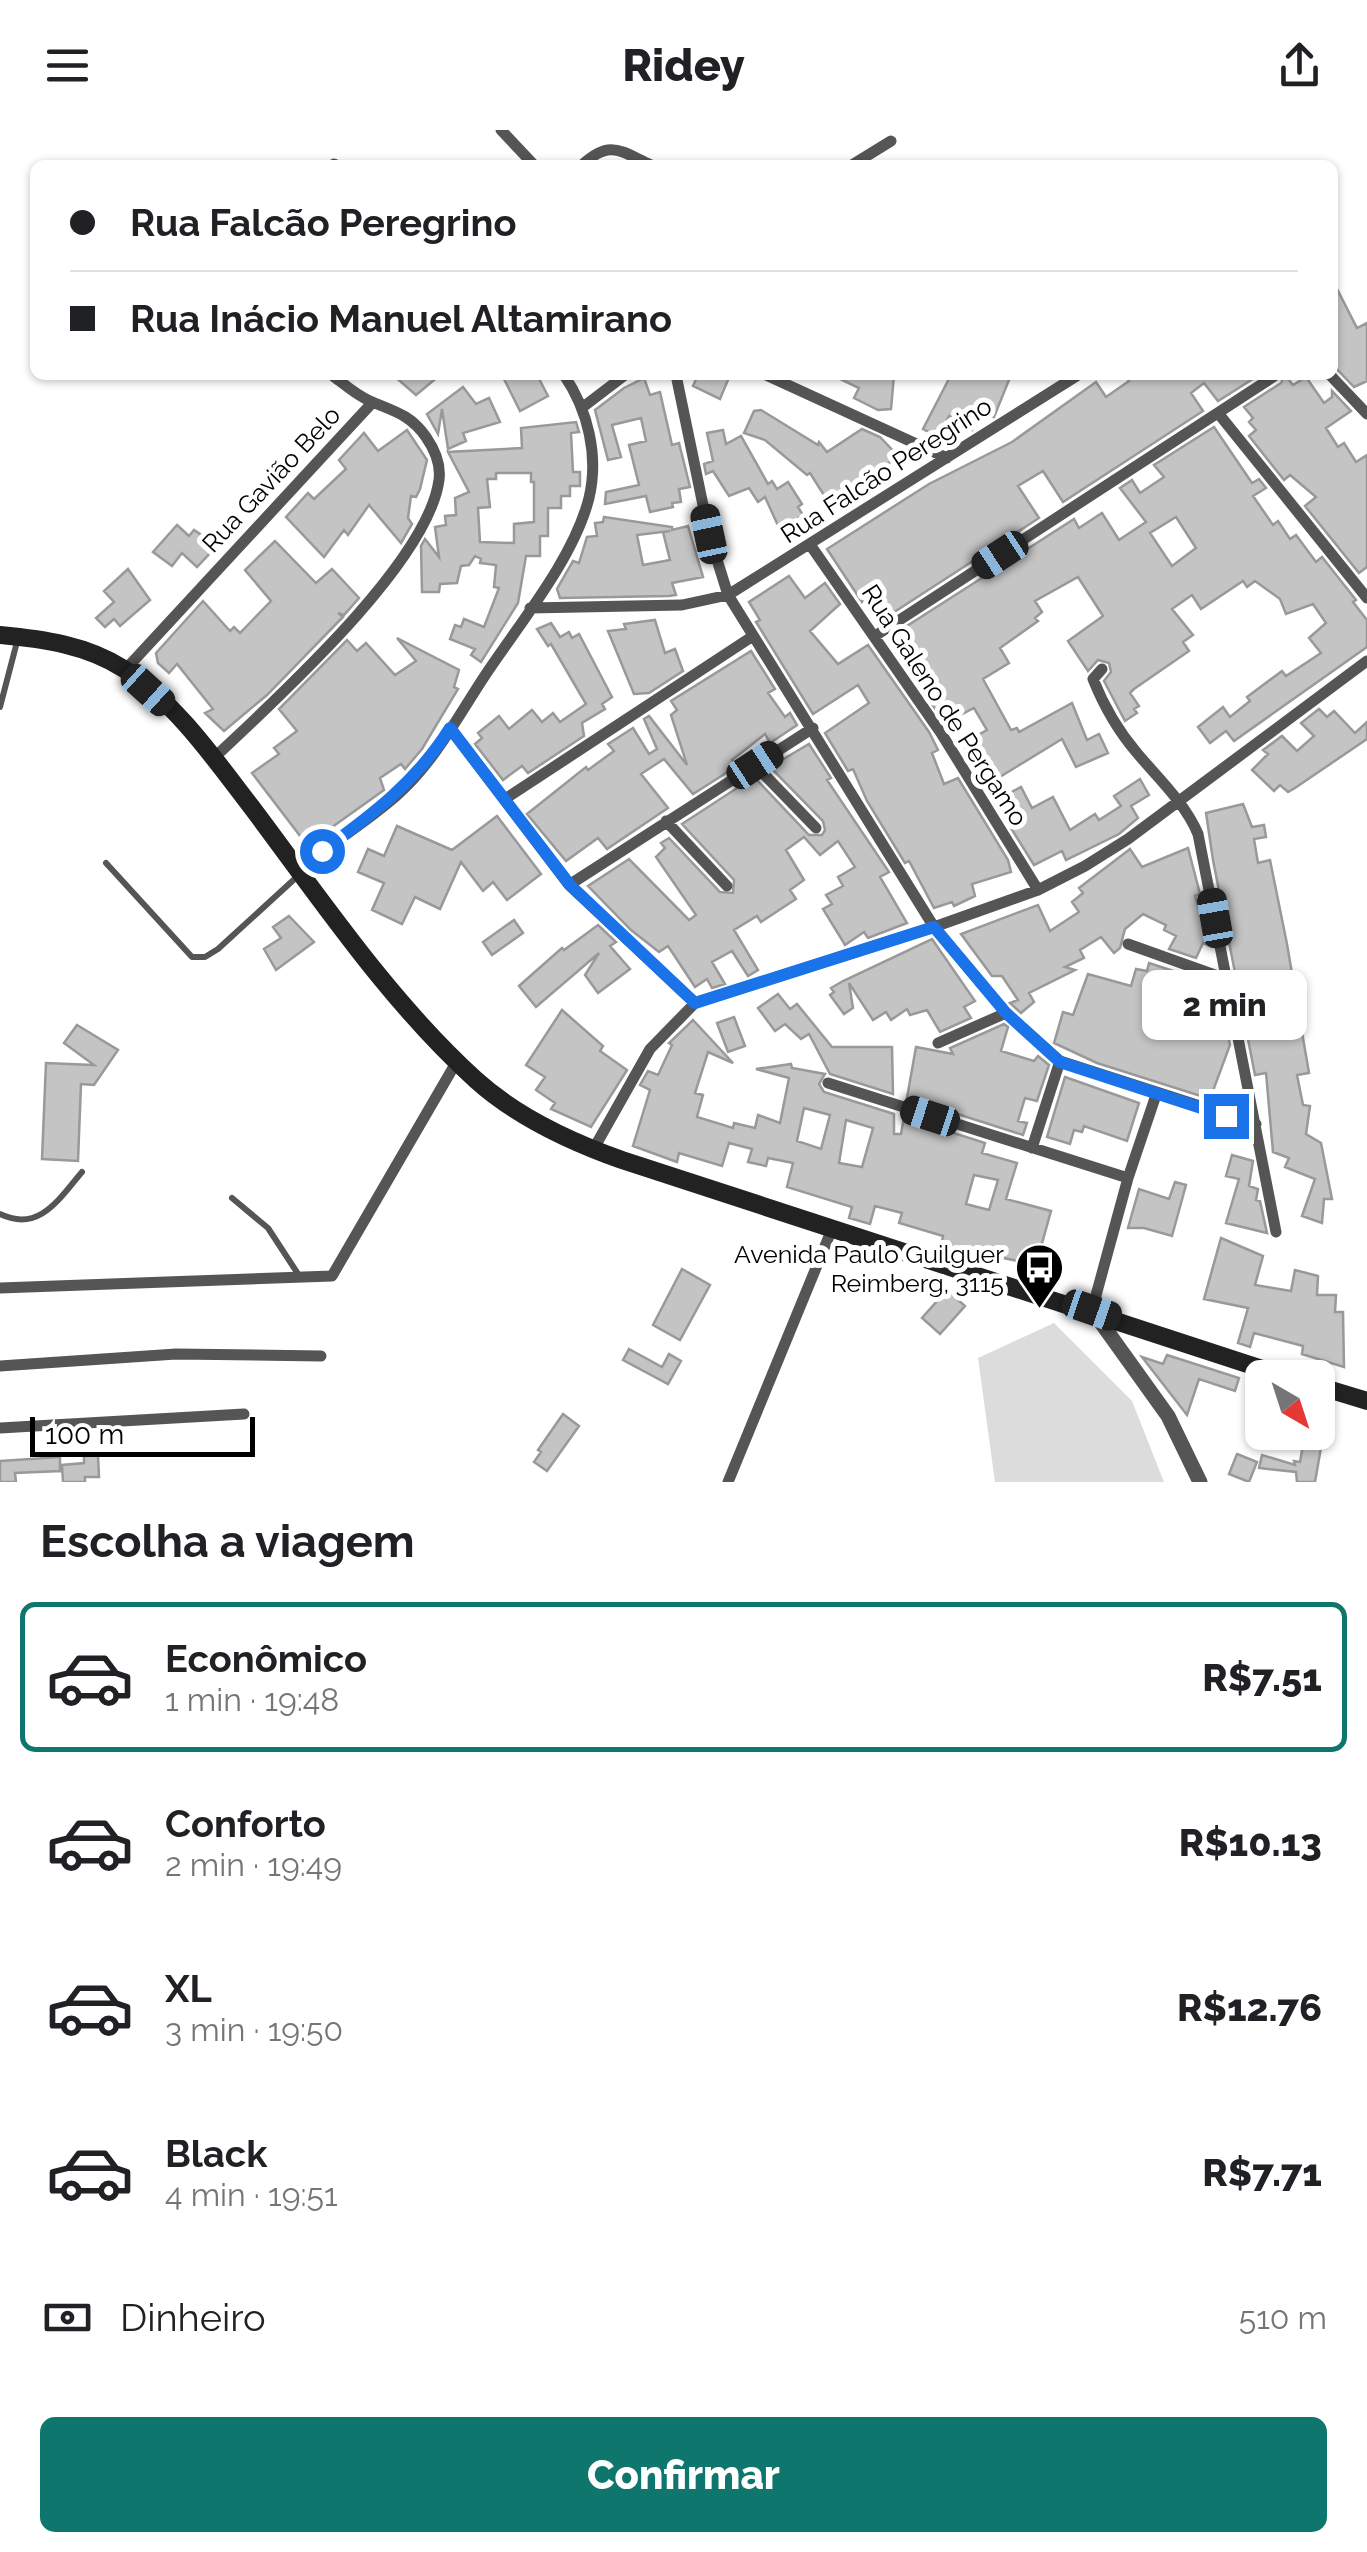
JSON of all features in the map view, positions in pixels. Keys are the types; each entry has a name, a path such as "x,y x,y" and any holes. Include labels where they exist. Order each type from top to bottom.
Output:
{"main road":[{"path":"9,636 85,650 125,670 172,711 214,758 373,964 457,1061 478,1082 524,1114 593,1150 1245,1363"},
{"path":"1335,1391 1367,1401"}],"street":[{"path":"501,130 529,160"},
{"path":"860,160 891,141"},
{"path":"587,160 596,152 610,148 638,160"},
{"path":"339,380 372,403"},
{"path":"299,871 396,796 420,771 530,608 582,521 590,493 591,460 583,407 567,380"},
{"path":"583,407 618,380"},
{"path":"677,380 709,534 728,595 934,927 1006,1013 1060,1062 1256,1124"},
{"path":"777,380 947,458"},
{"name":"Rua Falcão Peregrino","path":"530,608 682,605 728,595 1070,380"},
{"path":"875,636 1268,380"},
{"path":"1335,380 1367,414"},
{"name":"Rua Gavião Belo","path":"125,670 372,403 398,410 407,417 435,452 439,479 424,522 364,607 214,758"},
{"path":"1218,413 1362,583 1367,598"},
{"name":"Rua Galeno de Pergamo","path":"811,546 875,636 1038,890"},
{"path":"505,799 754,636"},
{"path":"593,1150 650,1048 695,1003 1038,890 1128,839 1367,661"},
{"path":"1102,669 1093,679 1111,713 1198,834 1276,1232"},
{"path":"450,728 570,885 695,1003"},
{"path":"570,885 812,728"},
{"path":"755,765 816,828"},
{"path":"666,821 728,886"},
{"path":"1128,944 1226,980"},
{"path":"938,1043 1006,1013"},
{"path":"0,1288 332,1276 457,1061"},
{"path":"1032,1148 1060,1062"},
{"path":"828,1083 1128,1178"},
{"path":"1156,1094 1092,1310 1168,1416 1200,1482"},
{"path":"728,1482 832,1229"},
{"path":"0,1366 176,1354 320,1356"},
{"path":"0,1428 244,1414"}],"lane":[{"path":"0,707 9,636"},
{"path":"106,863 192,957 205,957 218,949 299,871"},
{"path":"0,1214 26,1221 40,1217 82,1172"},
{"path":"232,1198 268,1228 301,1278"}],"shaded area":[{"path":"1054,1323 1132,1401 1164,1482 995,1482 978,1358"}],"building":[{"path":"1338,291 1357,328 1367,323 1367,381 1354,387 1338,370"},
{"path":"399,380 434,380 416,395"},
{"path":"504,380 540,380 548,396 520,411"},
{"path":"645,380 650,395 660,392 672,445 679,443 690,487 679,489 681,502 672,503 673,507 650,512 646,496 605,504 606,492 639,485 629,445 646,441 641,418 612,425 621,457 608,460 595,410 624,388"},
{"path":"696,380 728,380 720,399 693,386"},
{"path":"842,380 894,380 891,409 878,410 854,398 859,388"},
{"path":"948,380 1009,380 994,417 983,416 972,430 949,416 938,437 923,429"},
{"path":"1251,380 1218,401 1204,383 1191,393 1203,411 1063,502 1043,471 1018,486 1039,518 885,618 872,596 862,602 827,549 929,484 1012,442 1096,382 1106,397 1129,381"},
{"path":"1289,380 1293,385 1308,380 1324,403 1332,397 1332,391 1351,411 1326,428 1338,447 1344,443 1356,462 1367,455 1367,567 1359,573 1305,506 1316,497 1290,475 1284,480 1249,436 1256,430 1244,407"},
{"path":"463,387 476,404 489,398 500,422 463,433 466,441 448,449 442,409 438,434 427,414"},
{"path":"761,410 818,445 819,442 827,452 862,429 880,437 899,457 827,500 810,473 807,475 765,440 744,433 754,411"},
{"path":"576,422 579,432 571,433 573,472 580,472 580,486 570,486 570,496 561,496 561,508 548,508 548,536 540,536 540,556 526,556 518,603 481,662 471,655 475,649 450,639 455,625 461,627 464,619 484,627 499,588 494,587 496,565 480,563 481,559 475,556 469,565 461,566 457,583 440,584 439,592 422,592 421,546 425,539 439,557 435,527 446,525 445,516 456,515 455,498 469,492 448,452 522,448 521,428","holes":["496,473 531,473 534,522 514,524 514,543 480,542 478,508 490,507 487,479 496,479"]},
{"path":"1214,427 1252,483 1259,479 1266,488 1253,496 1273,525 1278,521 1290,539 1296,535 1316,562 1322,557 1356,600 1353,602 1367,620 1367,647 1234,741 1226,731 1210,743 1198,727 1223,707 1230,717 1250,701 1247,697 1282,671 1286,676 1321,653 1309,638 1326,623 1313,604 1286,614 1280,599 1255,581 1247,587 1243,581 1201,609 1192,595 1172,609 1193,635 1183,642 1189,651 1130,693 1139,706 1134,709 1137,713 1125,721 1104,681 1111,672 1109,663 1098,660 1088,671 1068,641 1103,616 1078,577 1035,601 1042,612 1035,618 1038,621 1000,648 1009,663 983,679 1011,730 1017,728 1019,732 1072,703 1087,740 1099,734 1108,753 1076,767 1062,739 985,786 963,743 987,730 974,708 945,723 897,654 904,650 896,633 1074,519 1079,528 1102,513 1119,540 1146,522 1120,488 1132,480 1140,493 1164,477 1154,465","holes":["1176,517 1196,548 1172,566 1150,533"]},
{"path":"407,430 427,460 420,489 416,497 411,496 408,518 412,524 401,543 369,505 348,535 344,530 324,557 286,517 308,493 314,499 346,469 339,460 364,433 378,451"},
{"path":"723,430 726,444 741,436 768,484 772,481 777,489 788,482 802,504 798,507 803,515 780,530 765,497 758,502 749,488 729,496 713,471 706,474 704,464 713,461 707,433"},
{"path":"604,517 672,530 688,526 703,577 672,583 676,595 560,598 557,589 573,561 579,563 587,537 597,536 595,523 603,522","holes":["670,531 663,532 670,560 643,565 637,535"]},
{"path":"177,525 189,536 194,530 209,540 206,543 213,550 197,567 182,553 172,566 153,552"},
{"path":"275,541 316,583 332,569 359,598 344,615 338,613 343,617 267,695 224,731 205,713 213,709 177,664 169,673 158,663 156,653 203,601 230,631 234,627 240,633 271,601 245,570"},
{"path":"128,569 150,600 120,626 114,619 105,627 96,618 114,602 104,591"},
{"path":"789,576 805,598 825,583 840,604 810,631 838,664 868,645 929,732 938,750 932,753 944,784 958,778 1008,860 1011,872 972,884 975,896 954,906 952,902 934,908 909,861 905,863 867,801 853,769 848,771 825,733 869,703 858,685 813,714 756,622 760,620 749,602"},
{"path":"655,620 665,653 675,649 683,671 649,693 634,694 608,631 626,629 624,624"},
{"path":"551,623 560,637 569,632 572,638 579,634 612,697 602,704 605,709 582,723 584,736 528,773 522,766 503,780 475,744 482,738 478,733 499,716 509,729 532,710 542,722 553,713 560,722 586,704 551,644 548,646 537,629"},
{"path":"397,638 459,670 454,687 458,689 422,749 405,769 401,764 380,778 384,790 307,845 252,773 279,754 274,748 297,731 279,709 347,640 357,651 366,643 395,675 416,661"},
{"path":"751,651 775,689 768,693 785,717 790,713 797,725 770,743 765,734 732,760 737,766 693,794 664,759 641,774 668,808 607,849 598,838 566,861 527,814 586,767 588,770 614,751 608,744 633,728 649,754 657,749 644,719 649,716 687,765 671,715 677,710 671,701"},
{"path":"1319,709 1327,717 1334,711 1355,733 1367,722 1367,739 1288,792 1280,785 1274,791 1252,770 1268,754 1263,750 1282,736 1297,751 1314,736 1301,723"},
{"path":"809,744 831,778 827,780 889,872 880,877 907,923 868,938 864,932 845,945 823,909 832,904 826,895 843,886 838,877 855,867 838,841 820,855 804,837 786,850 804,880 790,890 796,899 761,922 757,916 734,930 758,970 748,976 732,951 712,962 725,984 712,988 707,979 695,987 668,946 659,952 588,886 629,859 689,920 696,915 656,857 665,848 661,843 669,838 720,892 733,893 734,880 682,824 754,777 809,835 822,835 823,821 770,767"},
{"path":"1140,779 1149,795 1131,806 1138,818 1119,834 1066,860 1062,851 1034,865 994,801 1021,787 1032,808 1053,797 1070,830 1095,814 1099,820 1121,806 1114,796"},
{"path":"1243,804 1252,827 1264,825 1266,837 1254,839 1258,863 1270,860 1287,944 1309,1073 1297,1075 1303,1105 1310,1106 1306,1134 1321,1143 1332,1199 1324,1199 1322,1223 1302,1216 1315,1179 1285,1167 1289,1158 1273,1152 1266,1073 1255,1075 1213,860 1206,813"},
{"path":"497,816 541,874 507,900 493,882 483,891 461,862 440,909 415,897 402,924 372,910 384,883 358,872 368,849 384,856 397,826 452,850"},
{"path":"1188,848 1200,894 1195,896 1210,946 1203,943 1196,958 1169,949 1176,936 1164,930 1166,925 1143,914 1125,929 1120,948 1114,953 1101,937 1080,950 1084,958 1065,967 1075,970 1029,993 1034,1002 1021,1013 1010,1003 1018,1000 1002,976 992,976 961,934 1038,905 1050,931 1079,912 1072,902 1083,893 1079,888 1130,849 1142,867"},
{"path":"289,916 314,942 276,970 264,949 281,938 273,927"},
{"path":"514,920 523,933 492,955 483,942"},
{"path":"598,925 616,942 610,946 630,969 598,993 585,975 599,953 536,1007 519,986 562,948"},
{"path":"932,939 975,1001 964,1007 971,1018 940,1032 927,1010 910,1015 907,1009 891,1020 886,1012 873,1020 849,983 853,1008 844,1014 830,995 834,992 831,988 843,981"},
{"path":"1149,963 1201,980 1196,1003 1223,1011 1230,1045 1210,1099 1097,1063 1054,1043 1063,1012 1073,1015 1088,974 1131,986 1136,969 1147,971"},
{"path":"778,994 790,1009 797,1004 832,1047 892,1047 893,1094 830,1074 809,1034 801,1039 785,1024 775,1031 758,1008"},
{"path":"562,1010 603,1046 600,1051 627,1070 591,1127 551,1109 555,1103 536,1090 545,1077 526,1065"},
{"path":"734,1017 745,1046 728,1052 717,1023"},
{"path":"693,1020 733,1063 708,1052 695,1093 703,1095 697,1117 733,1128 734,1123 755,1128 758,1115 780,1123 789,1078 756,1069 791,1064 792,1068 825,1074 819,1084 824,1092 894,1114 894,1134 901,1134 904,1117 985,1143 982,1153 1017,1163 1006,1199 1051,1211 1036,1265 994,1256 989,1262 949,1249 951,1243 942,1241 943,1236 899,1223 902,1213 875,1206 870,1224 849,1218 852,1207 787,1187 793,1163 768,1158 766,1166 748,1162 752,1149 729,1143 722,1166 679,1153 677,1162 633,1146 650,1090 640,1085 648,1071 658,1075 672,1045 669,1043","holes":["804,1108 830,1115 821,1149 797,1141","846,1120 873,1128 862,1167 839,1163","974,1175 998,1180 989,1210 966,1204"]},
{"path":"1004,1024 1008,1027 1001,1051 1034,1061 1038,1056 1049,1065 1037,1101 1025,1098 1018,1121 1027,1123 1023,1135 907,1098 916,1047 953,1054 950,1048"},
{"path":"77,1025 118,1050 94,1085 81,1084 78,1161 42,1159 46,1063 94,1065 64,1043"},
{"path":"1065,1077 1139,1103 1127,1141 1084,1126 1082,1132 1074,1130 1070,1144 1047,1137"},
{"path":"1232,1155 1253,1161 1249,1186 1258,1189 1256,1200 1260,1201 1267,1233 1226,1223 1239,1179 1226,1176"},
{"path":"1175,1182 1186,1185 1172,1236 1128,1228 1139,1189 1169,1199"},
{"path":"1221,1238 1263,1256 1255,1285 1291,1291 1295,1270 1318,1276 1317,1295 1336,1295 1335,1312 1343,1312 1344,1367 1335,1364 1335,1360 1302,1354 1303,1346 1254,1333 1250,1347 1238,1343 1248,1308 1204,1299"},
{"path":"682,1269 710,1285 680,1340 653,1325"},
{"path":"947,1290 965,1306 940,1334 922,1318"},
{"path":"629,1349 662,1367 669,1354 681,1361 668,1384 623,1360"},
{"path":"1167,1355 1239,1378 1235,1391 1199,1379 1187,1415 1142,1357 1163,1364"},
{"path":"563,1414 579,1426 547,1471 534,1462"},
{"path":"1302,1450 1321,1450 1315,1482 1297,1482 1296,1472 1259,1468 1262,1455 1295,1465 1294,1461 1300,1462"},
{"path":"1237,1454 1257,1462 1249,1482 1229,1474"},
{"path":"98,1455 99,1477 85,1477 85,1482 63,1482 62,1465 84,1463 84,1456"},
{"path":"60,1457 60,1471 15,1473 16,1482 0,1482 0,1461"}],"place":[{"name":"Avenida Paulo Guilguer Reimberg, 3115","path":"1039,1310"}],"route":[{"path":"322,851 396,796 420,771 450,728 570,885 695,1003 934,927 1006,1013 1060,1062 1226,1116"}]}
